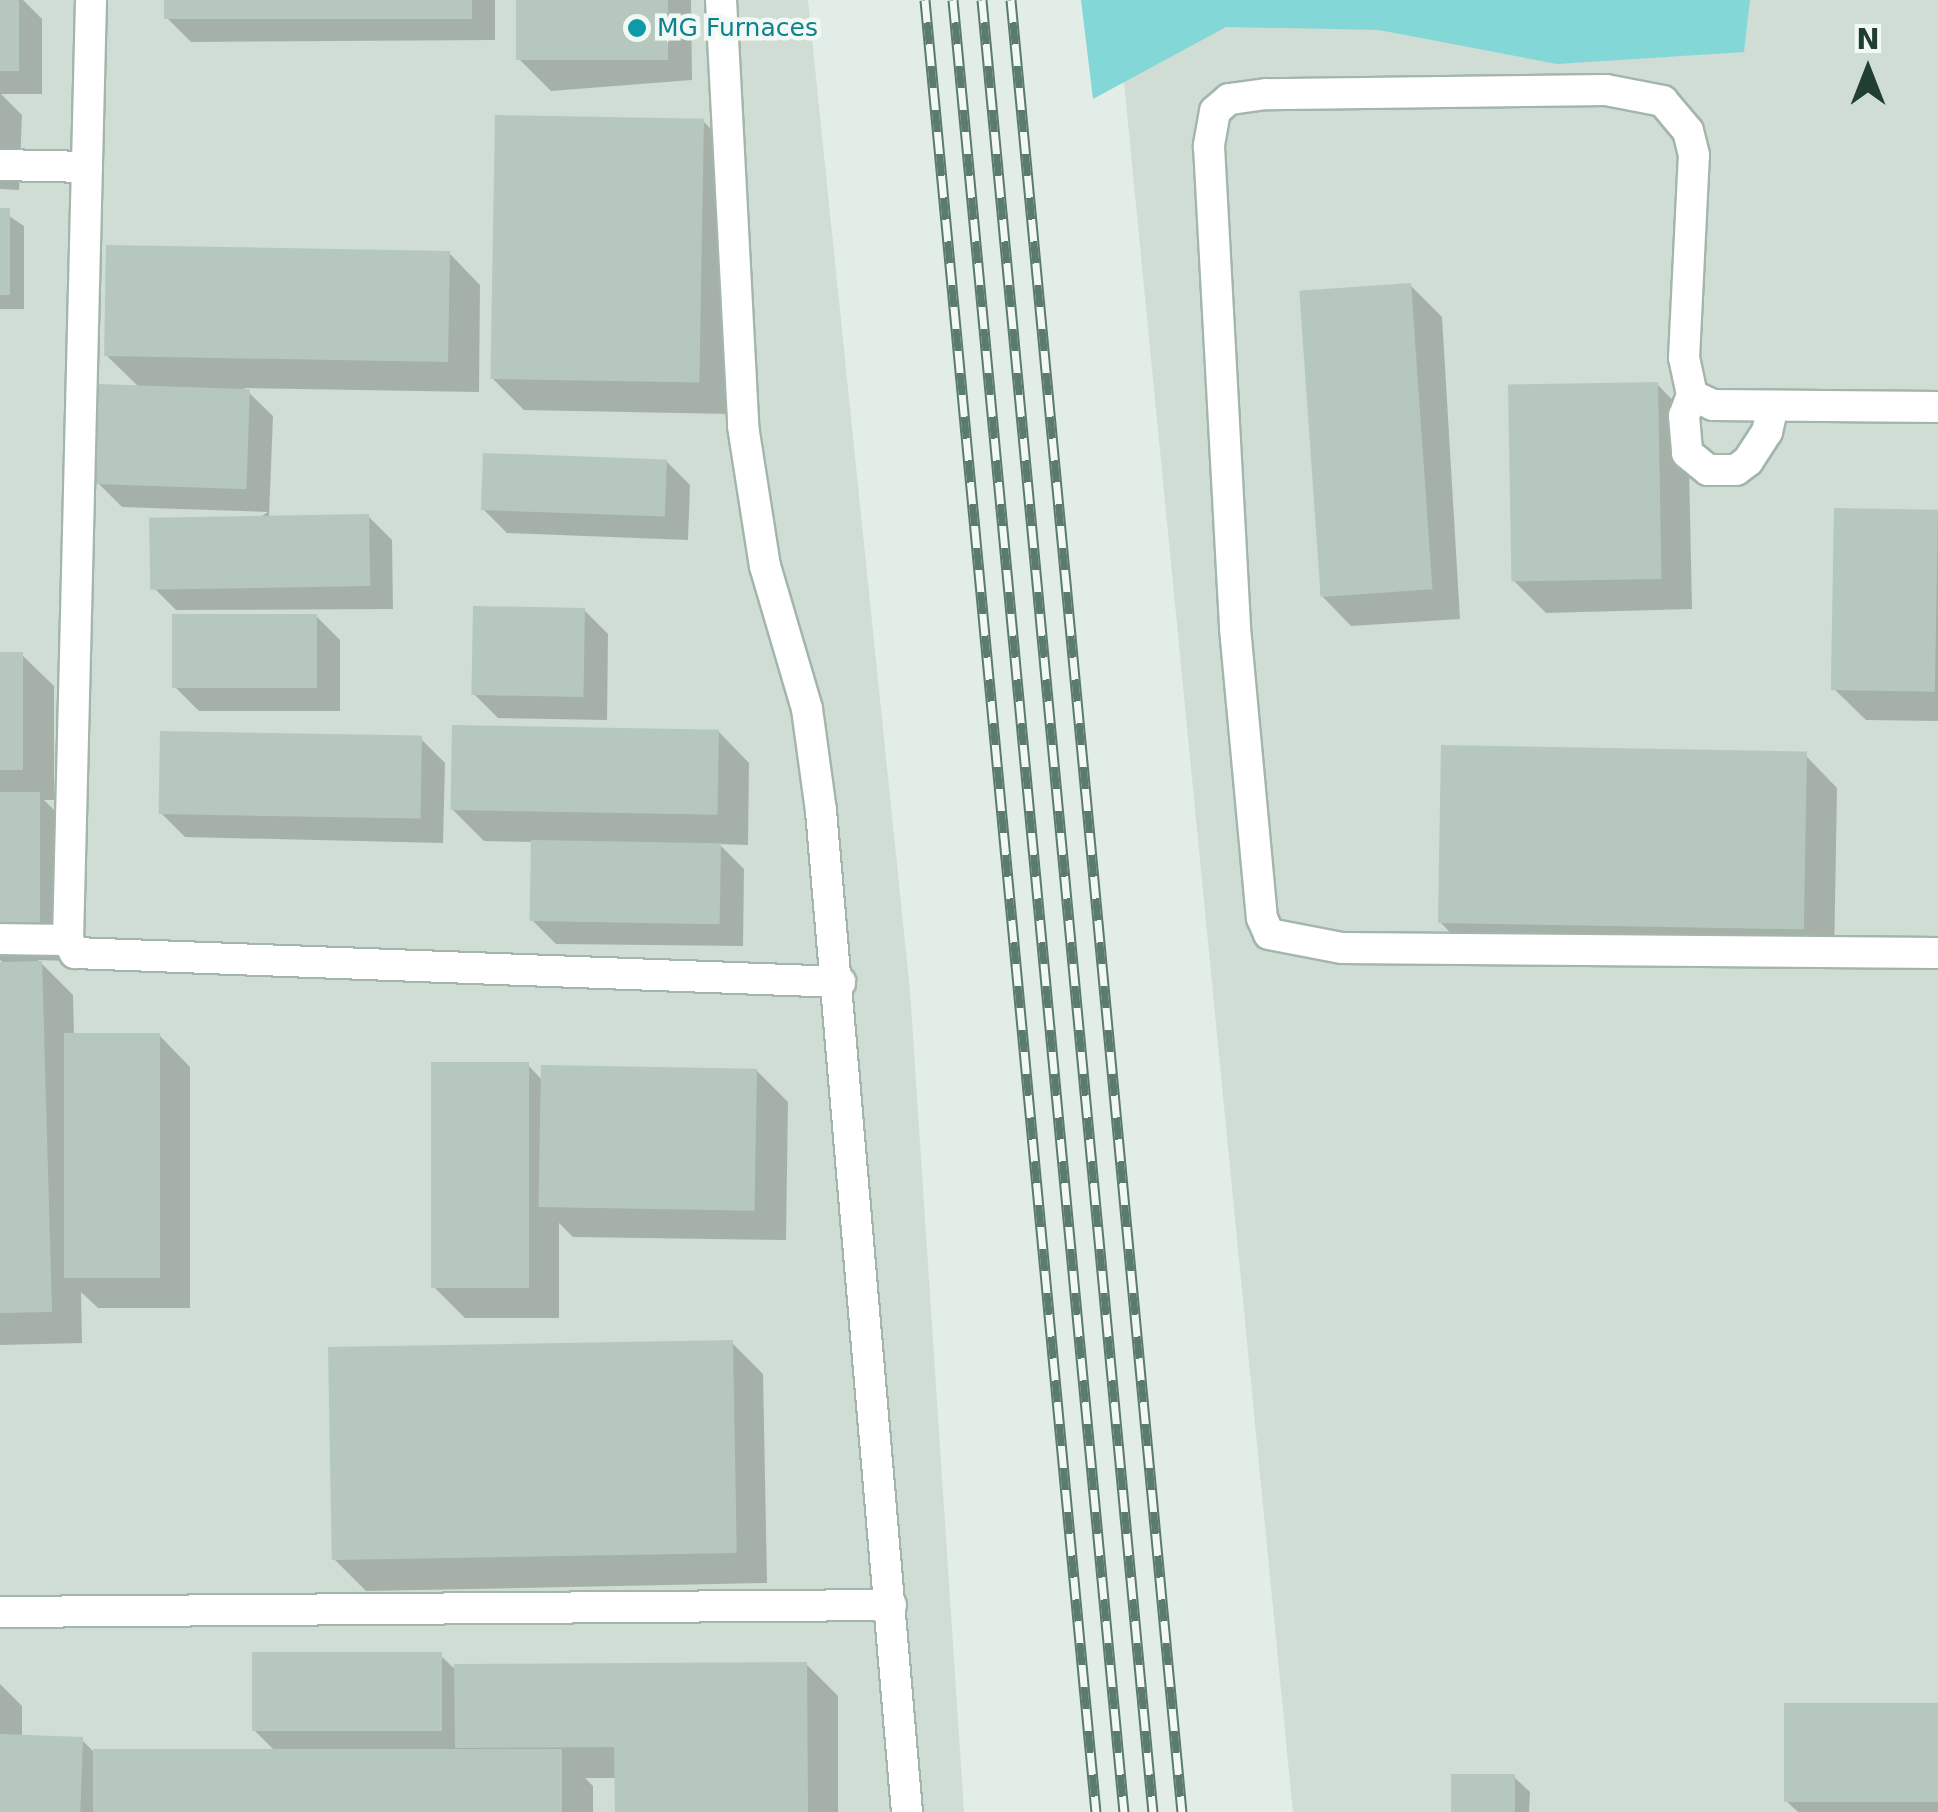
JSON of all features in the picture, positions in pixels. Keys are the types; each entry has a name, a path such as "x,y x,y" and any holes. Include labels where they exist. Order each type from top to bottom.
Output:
{"street":[{"path":"92,0 68,940 75,953 90,957 840,982"},
{"path":"722,0 751,494 807,709 840,982 907,1812"},
{"path":"1773,406 1767,432 1748,461 1736,470 1708,470 1687,454 1684,416 1692,395 1684,358 1694,155 1688,131 1662,101 1606,90 1266,94 1229,99 1214,111 1209,146 1235,628 1262,918 1269,934 1342,948 1938,953"},
{"path":"0,165 87,167"},
{"path":"1692,395 1714,405 1938,407"},
{"path":"0,939 68,940"},
{"path":"0,1612 892,1605"}],"shaded area":[{"path":"0,0 808,0 910,991 964,1812 0,1812"},
{"path":"1116,0 1938,0 1938,1812 1293,1812"}],"water":[{"path":"1081,0 1750,0 1744,52 1557,64 1379,30 1226,27 1093,99"}],"building":[{"path":"0,0 19,0 19,71 0,71"},
{"path":"164,0 472,0 472,19 164,19"},
{"path":"516,0 668,0 668,60 516,60"},
{"path":"495,115 704,119 699,383 490,379"},
{"path":"0,208 10,208 10,295 0,295"},
{"path":"106,245 450,251 448,362 104,356"},
{"path":"1411,283 1432,589 1321,597 1299,291"},
{"path":"1658,382 1661,579 1511,582 1508,385"},
{"path":"99,384 250,389 246,489 96,484"},
{"path":"483,453 667,459 665,516 481,510"},
{"path":"1834,508 1938,510 1935,692 1831,690"},
{"path":"369,514 370,586 150,590 149,518"},
{"path":"473,606 585,608 583,697 471,695"},
{"path":"172,614 317,614 317,688 172,688"},
{"path":"0,652 23,652 23,770 0,770"},
{"path":"452,725 719,730 717,815 451,810"},
{"path":"160,731 422,736 421,819 159,814"},
{"path":"1441,745 1807,751 1804,929 1438,923"},
{"path":"0,792 40,792 40,930 0,930"},
{"path":"531,840 721,843 720,924 530,921"},
{"path":"42,961 52,1312 0,1313 0,962"},
{"path":"64,1033 160,1033 160,1278 64,1278"},
{"path":"431,1062 529,1062 529,1288 431,1288"},
{"path":"541,1065 757,1069 754,1211 539,1207"},
{"path":"733,1340 737,1553 332,1560 328,1347"},
{"path":"252,1652 442,1652 442,1731 252,1731"},
{"path":"807,1662 808,1812 615,1812 614,1747 455,1748 454,1664"},
{"path":"1784,1703 1938,1703 1938,1802 1784,1802"},
{"path":"0,1734 83,1737 80,1812 0,1812"},
{"path":"93,1749 562,1749 562,1812 93,1812"},
{"path":"1451,1774 1515,1774 1515,1812 1451,1812"}],"railway":[{"path":"925,0 1096,1812"},
{"path":"953,0 1124,1812"},
{"path":"982,0 1153,1812"},
{"path":"1011,0 1182,1812"}],"place":[{"name":"MG Furnaces","path":"637,28"}]}
